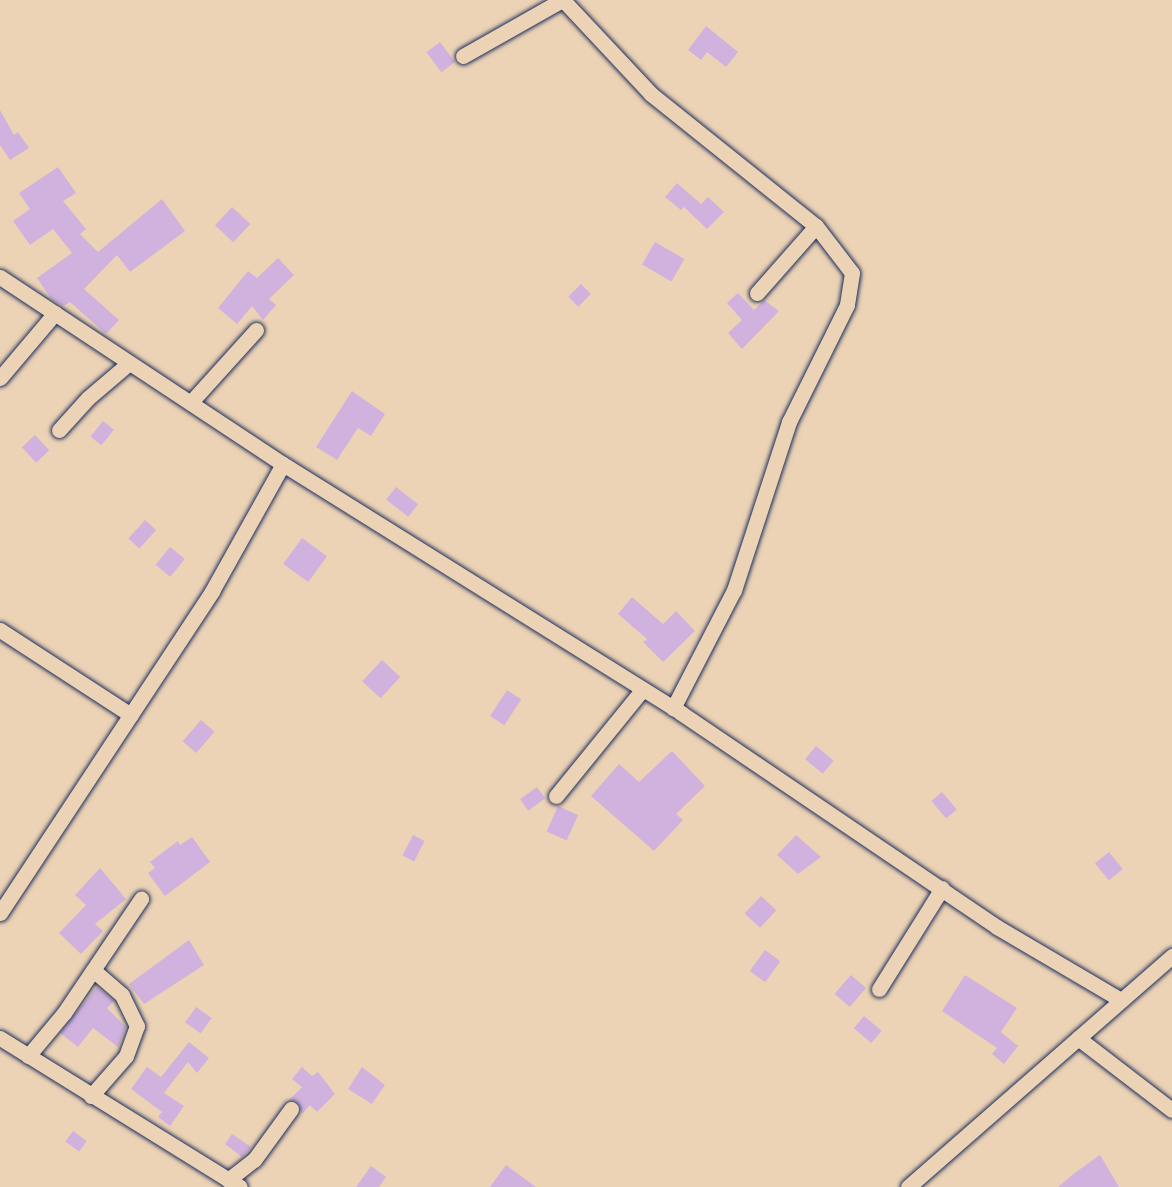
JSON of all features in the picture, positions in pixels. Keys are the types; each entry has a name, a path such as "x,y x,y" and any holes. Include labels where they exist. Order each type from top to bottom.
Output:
{"street":[{"path":"464,56 562,0 651,94 816,226 847,263 854,285 789,422 734,590 673,708"},
{"path":"757,293 816,226"},
{"path":"0,277 283,464 673,708 997,927 1119,999"},
{"path":"0,378 55,313"},
{"path":"191,402 256,330"},
{"path":"59,430 93,392 129,363"},
{"path":"0,913 212,591 283,464"},
{"path":"0,630 131,715"},
{"path":"555,796 642,690"},
{"path":"879,989 942,888"},
{"path":"28,1056 93,970 141,899"},
{"path":"908,1187 1078,1038 1119,999 1172,956"},
{"path":"91,1096 126,1056 137,1026 122,995 93,970"},
{"path":"0,1038 235,1185 291,1108"},
{"path":"1078,1038 1172,1110"}],"building":[{"path":"706,26 738,52 726,67 707,52 701,60 688,50"},
{"path":"440,42 455,62 441,72 426,52"},
{"path":"0,110 14,135 18,132 29,148 10,160 0,145"},
{"path":"58,167 76,193 63,201 86,229 80,234 98,252 162,199 185,231 130,272 117,255 84,289 119,320 106,334 70,302 64,306 52,300 37,278 72,253 53,229 30,245 13,221 30,209 19,193"},
{"path":"677,183 701,204 708,197 724,212 707,229 684,207 681,210 665,197"},
{"path":"232,207 250,224 233,242 215,225"},
{"path":"655,242 684,259 671,282 642,265"},
{"path":"278,258 294,275 269,299 276,305 263,320 252,306 237,324 218,308 248,271 257,278"},
{"path":"581,284 591,294 578,307 568,297"},
{"path":"738,293 754,310 764,300 779,311 742,349 728,333 742,320 727,303"},
{"path":"352,391 385,414 371,436 358,428 337,460 316,447"},
{"path":"103,421 114,430 101,445 90,437"},
{"path":"35,435 49,450 36,463 22,447"},
{"path":"396,487 418,504 408,517 386,500"},
{"path":"145,520 156,530 139,549 128,539"},
{"path":"302,538 327,556 308,582 283,564"},
{"path":"170,547 185,559 170,577 156,565"},
{"path":"632,597 663,624 676,611 695,631 663,662 643,642 647,639 618,614"},
{"path":"382,660 400,677 381,698 362,681"},
{"path":"507,690 521,699 504,725 490,716"},
{"path":"201,720 215,732 196,753 183,741"},
{"path":"816,746 834,761 823,774 805,759"},
{"path":"672,751 705,786 676,814 683,820 654,851 591,796 619,764 639,782"},
{"path":"537,787 545,798 528,811 520,799"},
{"path":"942,792 957,810 946,819 931,801"},
{"path":"558,806 578,815 567,841 547,832"},
{"path":"413,835 425,841 414,861 403,855"},
{"path":"796,835 821,857 798,874 777,855"},
{"path":"192,837 210,862 165,896 148,873 155,868 150,862 178,841 180,845"},
{"path":"1109,852 1123,869 1109,880 1095,863"},
{"path":"100,868 126,899 95,924 103,931 81,954 59,933 86,905 75,895"},
{"path":"761,896 776,910 760,928 745,914"},
{"path":"189,940 204,965 144,1004 129,984"},
{"path":"765,950 780,961 765,982 750,971"},
{"path":"851,975 866,988 850,1007 835,994"},
{"path":"965,975 1017,1008 1001,1032 1018,1046 1004,1064 992,1054 997,1048 942,1011"},
{"path":"97,987 114,1001 107,1008 126,1027 118,1047 93,1028 78,1047 60,1033"},
{"path":"196,1007 212,1018 201,1033 185,1023"},
{"path":"864,1016 882,1031 871,1043 854,1028"},
{"path":"189,1042 209,1058 197,1073 188,1062 164,1093 184,1106 170,1126 158,1117 162,1112 131,1089 147,1067 161,1077"},
{"path":"302,1067 312,1076 318,1072 335,1094 317,1112 310,1105 302,1114 297,1102 289,1100 302,1087 292,1079"},
{"path":"362,1067 385,1085 372,1104 348,1089"},
{"path":"73,1131 87,1141 79,1152 65,1142"},
{"path":"232,1134 251,1147 242,1157 225,1144"},
{"path":"1100,1155 1119,1187 1058,1187 1076,1172"},
{"path":"506,1165 536,1187 490,1187"},
{"path":"371,1166 386,1177 379,1187 356,1187"}]}
